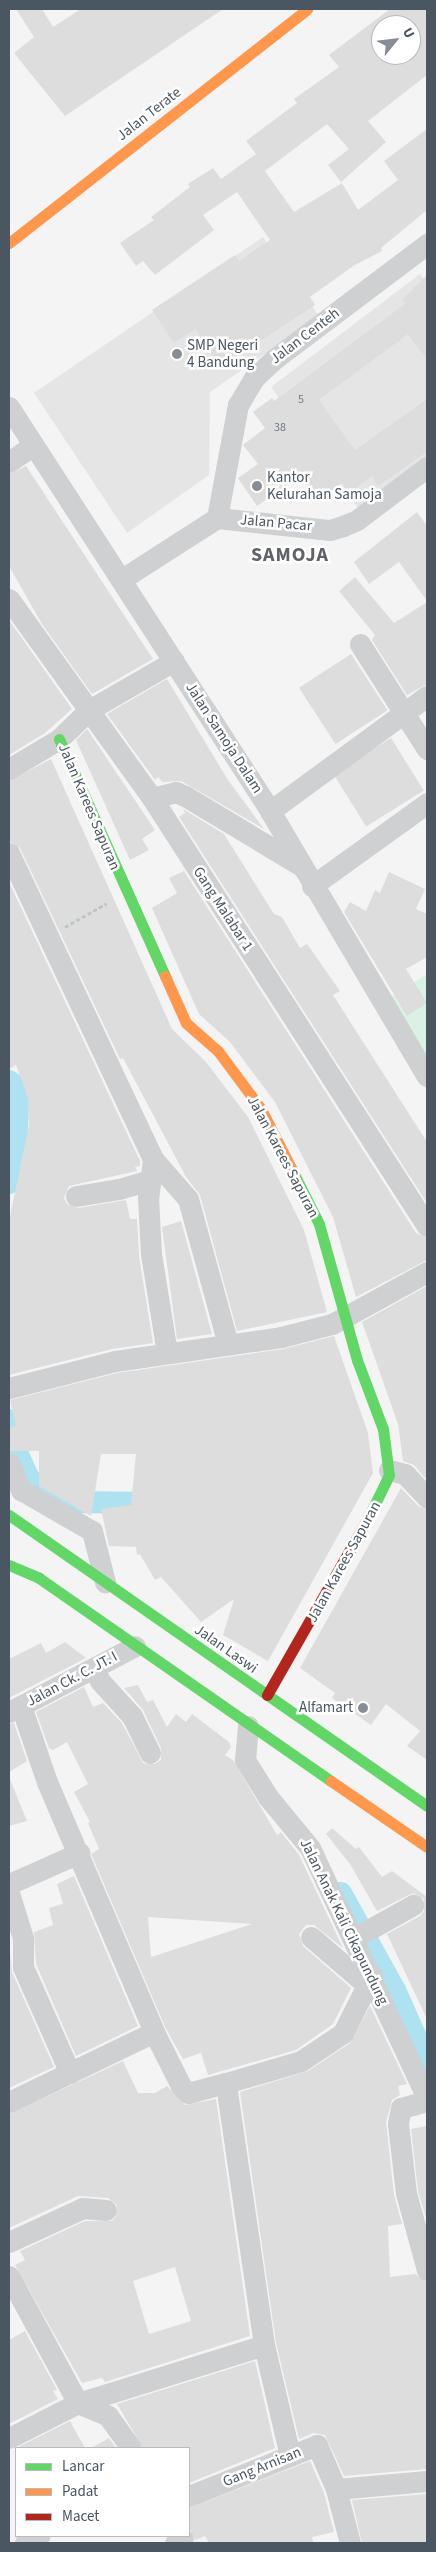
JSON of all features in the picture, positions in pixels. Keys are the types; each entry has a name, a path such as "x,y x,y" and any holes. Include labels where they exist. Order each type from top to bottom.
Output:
{"street":[{"name":"Jalan Terate","path":"9,243 307,9"},
{"name":"Jalan Centeh","path":"217,518 238,405 254,378 272,360 427,244"},
{"name":"Jalan Samoja Dalam","path":"9,407 122,579 270,811 312,886 427,1076"},
{"path":"9,462 33,445"},
{"name":"Jalan Pacar","path":"217,518 330,530 357,520 427,467"},
{"path":"122,579 217,518"},
{"name":"Gang Malabar 1","path":"9,599 152,798 427,1226"},
{"path":"360,644 427,749"},
{"name":"Jalan Karees Sapuran","path":"174,661 89,710 59,739 186,1023 218,1051 236,1073 282,1149 322,1234 344,1316 382,1429 389,1470 384,1490 267,1695"},
{"path":"270,811 427,696"},
{"path":"9,769 59,739"},
{"path":"152,798 176,792 185,796 300,865"},
{"path":"312,886 427,803"},
{"path":"9,853 154,1159 182,1188 195,1216 228,1344"},
{"path":"154,1159 150,1180 150,1254 168,1353"},
{"path":"76,1196 120,1189 150,1180"},
{"path":"9,1388 115,1361 281,1337 332,1324 427,1272"},
{"path":"9,1464 21,1490 92,1531 105,1582"},
{"path":"389,1470 405,1474 427,1498"},
{"name":"Jalan Laswi","path":"9,1515 57,1551 105,1582 427,1806"},
{"path":"17,1535 57,1551"},
{"path":"9,1556 248,1726 427,1847"},
{"path":"9,1565 39,1578"},
{"name":"Jalan Ck. C. JT. I","path":"15,1709 135,1646"},
{"path":"94,1669 100,1681 132,1716 150,1753"},
{"path":"15,1709 79,1852 154,2032 186,2092 301,2062 336,2038 347,2028 369,1980 311,1937"},
{"name":"Jalan Anak Kali Cikapundung","path":"248,1726 245,1760 268,1797 310,1848 363,1933 369,1980 427,2100"},
{"path":"9,1884 79,1852"},
{"path":"9,1893 23,1938 23,1967 70,2073"},
{"path":"363,1933 413,1906"},
{"path":"9,2102 154,2032"},
{"path":"226,2083 264,2345 290,2456"},
{"path":"427,2100 401,2108 398,2124 406,2193 427,2270"},
{"path":"9,2242 83,2208 106,2210"},
{"path":"9,2276 78,2403 108,2416 130,2447"},
{"path":"9,2438 78,2403 264,2345"},
{"name":"Gang Arnisan","path":"190,2496 318,2446 336,2489"},
{"path":"350,2543 336,2489 427,2481"},
{"path":"25,2543 37,2537"}],"path":[{"path":"49,936 126,892"}],"shaded area":[{"name":"SMP Negeri 4 Bandung","path":"263,237 319,316 210,392 209,475 127,533 34,393"},
{"path":"420,274 427,284 427,470 363,515 271,387"}],"green space":[{"path":"427,974 427,1055 391,997"}],"building":[{"path":"16,9 42,9 53,27 81,9 223,9 65,116 14,53 34,37"},
{"path":"390,9 427,9 427,75 368,121 386,142 341,182 328,165 349,149 327,124 265,171 294,212 342,183 358,210 398,180 384,161 427,129 427,210 381,248 382,251 353,266 310,297 315,305 221,367 195,329 174,343 152,310 235,255 239,261 270,240 237,192 203,215 214,230 155,275 143,261 136,266 120,243 154,220 151,217 190,187 188,184 213,168 221,179 256,154 246,141 297,103 294,99 339,67 329,55 371,23 371,65 421,65 421,15 382,15"},
{"path":"427,275 427,360 408,334 319,400 355,450 427,399 427,452 378,486 372,476 349,493 342,483 318,501 299,477 257,506 238,478 258,464 243,445 265,428 253,412 272,398 274,401 405,304 402,300"},
{"path":"26,466 153,659 92,694 42,624 9,566 9,474"},
{"path":"417,512 427,526 427,601 399,562 369,584 354,562"},
{"path":"355,577 394,623 427,602 427,684 407,695 372,640 375,635 339,591"},
{"path":"9,620 72,709 45,733 9,755"},
{"path":"351,654 387,710 335,744 299,688"},
{"path":"167,679 228,780 264,829 181,781 163,782 158,777 155,780 107,714"},
{"path":"87,729 155,830 142,839 149,850 130,860 76,740"},
{"path":"391,738 424,791 366,827 333,774"},
{"path":"51,759 172,1029 206,1062 248,1117 304,1230 327,1312 237,1331 200,1195 186,1177 123,1058 120,1059 20,848 9,841 9,781"},
{"path":"183,809 224,834 274,914 282,917 300,948 307,944 340,991 333,995 427,1142 427,1203 179,817 185,813"},
{"path":"184,871 416,1233 427,1238 427,1260 356,1297 333,1217 275,1102 230,1042 199,1014 152,908 177,893 169,878"},
{"path":"389,872 425,889 416,909 427,914 427,957 406,969 427,1003 407,1016 344,912 350,902 366,911 375,890 380,893"},
{"path":"9,882 140,1161 140,1166 135,1167 137,1171 69,1186 64,1198 67,1204 78,1208 126,1200 130,1219 137,1219 139,1256 153,1343 112,1349 9,1375 9,1221 29,1125 28,1098 16,1065 9,1069"},
{"path":"181,1221 212,1334 177,1339 162,1227"},
{"path":"427,1286 427,1477 425,1478 414,1465 403,1461 398,1424 362,1322"},
{"path":"334,1336 368,1433 373,1473 268,1661 223,1635 234,1599 201,1622 161,1577 155,1580 140,1554 137,1555 136,1547 109,1546 101,1509 131,1505 136,1454 101,1454 91,1516 39,1486 39,1451 9,1451 9,1427 16,1426 10,1400 117,1373 283,1349"},
{"path":"401,1488 418,1506 427,1510 427,1760 407,1746 420,1731 386,1704 371,1725 332,1698 335,1693 300,1668"},
{"path":"65,1642 86,1658 9,1698 9,1659 41,1643 46,1653"},
{"path":"138,1685 147,1702 153,1700 167,1727 176,1714 186,1722 192,1714 229,1742 231,1747 225,1755 233,1760 277,1835 281,1832 299,1855 343,1948 314,1925 306,1925 299,1934 303,1946 351,1988 333,2024 296,2050 208,2075 201,2053 183,2059 165,2027 91,1854 99,1849 88,1823 90,1822 74,1792 88,1784 67,1742 53,1750 49,1748 36,1712 84,1687 93,1707 103,1703 122,1723 143,1763 155,1764 161,1760 161,1748 143,1710 124,1688","holes":["148,1917 252,1924 151,1957"]},
{"path":"14,1723 27,1761 9,1772 9,1724"},
{"path":"9,1777 27,1821 9,1826"},
{"path":"332,1828 356,1849 359,1847 382,1877 392,1871 427,1897 427,2019 387,1934 420,1916 424,1911 424,1899 413,1893 377,1911 350,1864 326,1834"},
{"path":"74,1876 138,2026 76,2056 36,1964 34,1932 53,1925 49,1908 63,1904 57,1884"},
{"path":"9,1942 12,1972 54,2067 9,2088"},
{"path":"370,2006 407,2084 398,2086 400,2095 392,2100 386,2122 394,2195 402,2224 388,2226 390,2277 415,2274 427,2282 427,2469 344,2476 325,2435 313,2433 299,2439 276,2343 240,2092 308,2071 350,2043"},
{"path":"123,2061 138,2093 155,2093 167,2086 185,2105 216,2099 250,2336 105,2382 102,2378 82,2383 15,2265 25,2260 20,2251 85,2221 112,2221 116,2217 117,2205 108,2198 78,2196 9,2228 9,2114","holes":["175,2267 191,2321 149,2334 133,2281"]},
{"path":"427,2126 427,2221 418,2191 411,2129"},
{"path":"25,2331 57,2390 53,2391 58,2399 9,2424 9,2340"},
{"path":"255,2361 275,2448 190,2483 190,2447 142,2447 117,2404"},
{"path":"70,2421 84,2447 18,2447"},
{"path":"109,2438 115,2447 93,2447"},
{"path":"310,2461 324,2493 334,2532 312,2537 313,2543 209,2543 205,2536 195,2540 190,2529 190,2508"},
{"path":"427,2494 427,2543 362,2543 352,2500"}],"waterway":[{"path":"9,1081 13,1084 18,1101 17,1138 9,1183"},
{"path":"9,1420 12,1441 27,1475 40,1493 71,1502 162,1503"},
{"path":"341,1893 395,1990 427,2062"}],"traffic: fast":[{"path":"59,739 165,976"},
{"path":"291,1168 319,1224 357,1360 383,1429 389,1475 368,1518"},
{"path":"9,1515 427,1806"},
{"path":"9,1565 39,1578 331,1781"}],"traffic: slow":[{"path":"9,243 307,9"},
{"path":"165,976 186,1023 218,1051 261,1109 291,1168"},
{"path":"331,1781 427,1847"}],"traffic: jam":[{"path":"267,1695 368,1518"}],"place":[{"name":"SMP Negeri 4 Bandung","path":"177,354"},
{"name":"Kantor Kelurahan Samoja","path":"257,486"},
{"name":"Alfamart","path":"363,1708"}],"district":[{"name":"SAMOJA","path":"290,555"}]}
